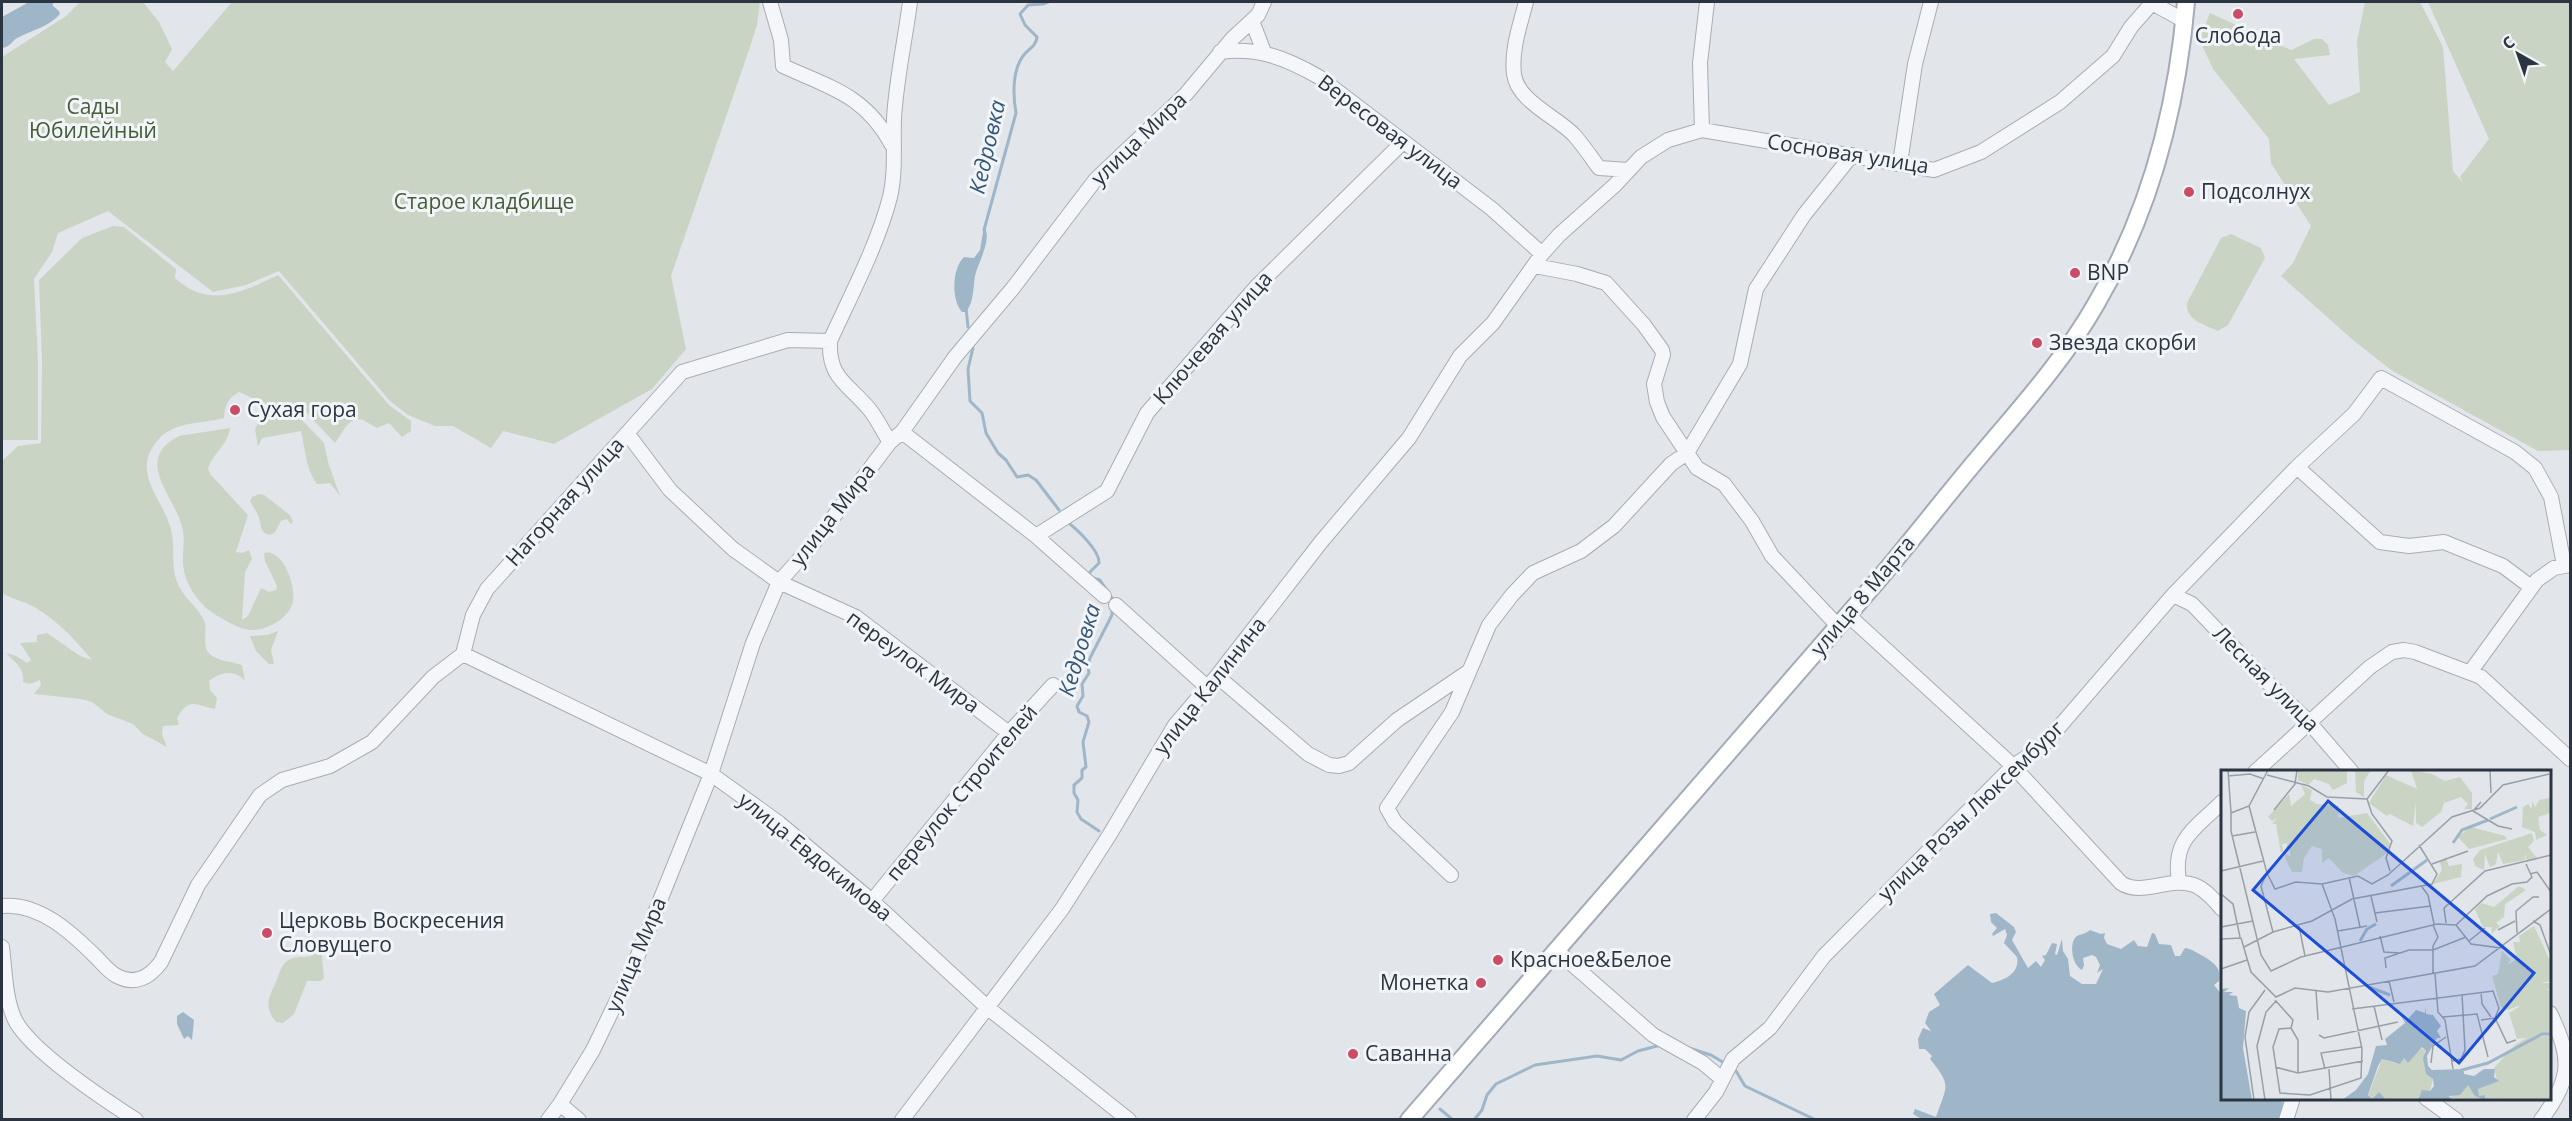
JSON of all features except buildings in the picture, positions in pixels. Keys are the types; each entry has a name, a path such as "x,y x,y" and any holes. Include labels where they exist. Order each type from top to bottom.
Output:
{"main road":[{"name":"улица 8 Марта","path":"1409,1119 1843,621 2060,361 2097,304 2143,204 2162,148 2180,65 2186,2"}],"street":[{"path":"770,2 781,40 783,66 853,98 871,113 893,147"},
{"path":"890,442 870,409 836,374 829,357 830,341 887,207 894,175 893,147 897,73 910,2"},
{"name":"улица Мира","path":"548,1119 560,1104 593,1050 624,988 711,774 753,643 779,582 813,544 890,442 902,432 955,357 1026,272 1096,179 1186,94 1220,52 1258,15 1264,2"},
{"path":"1526,2 1513,55 1514,77 1530,102 1559,122 1574,136 1599,168 1600,197"},
{"path":"1702,130 1700,63 1707,2"},
{"path":"1900,163 1915,64 1931,2"},
{"name":"Сосновая улица","path":"1538,260 1580,214 1641,157 1668,140 1702,130 1934,170 1981,152 2060,102 2113,56 2131,27 2153,2 2185,21"},
{"path":"1252,21 1264,52"},
{"name":"Вересовая улица","path":"1220,52 1251,50 1264,52 1319,77 1492,209 1538,260"},
{"name":"Ключевая улица","path":"1036,536 1107,491 1147,413 1256,287 1403,142"},
{"path":"1451,875 1395,822 1387,808 1452,712 1493,618 1533,573 1581,551 1596,541 1636,504 1671,464 1687,453 1740,364 1756,289 1804,215 1852,155"},
{"path":"1599,168 1629,170"},
{"path":"1538,260 1606,283 1644,325 1659,344 1663,355 1655,375 1657,402 1663,417 1697,468 1724,484 1752,521 1772,556 1843,621 2013,766 2112,876 2127,887 2149,887 2179,881 2196,886 2221,907"},
{"name":"улица Калинина","path":"902,1119 1068,899 1126,809 1170,732 1208,688 1322,542 1409,438 1428,410 1451,367 1492,323 1538,260"},
{"name":"Нагорная улица","path":"463,654 473,615 488,589 682,372 788,340 830,341"},
{"name":"улица Розы Люксембург","path":"1694,1119 1716,1092 1726,1071 1770,1028 1824,956 2013,766 2041,748 2173,595 2297,467 2354,414 2381,378 2516,452 2535,468 2551,497 2567,565"},
{"path":"902,432 1036,536 1104,596"},
{"name":"переулок Мира","path":"627,433 670,490 733,549 779,582 856,617 1009,733"},
{"path":"2297,467 2380,542 2409,546 2444,542 2503,566 2531,587"},
{"path":"2471,672 2531,587 2544,573 2567,565"},
{"name":"Лесная улица","path":"2173,595 2192,604 2308,721 2351,770"},
{"path":"1116,605 1208,688"},
{"path":"2256,770 2370,666 2392,652 2404,650 2471,672 2498,690 2571,759"},
{"path":"2,906 39,912 80,943 115,976 123,979 144,978 152,974 161,963 198,885 260,795 282,780 330,766 360,750 383,732 434,677 463,654"},
{"name":"улица Евдокимова","path":"463,654 711,774 778,823 872,901 988,1008 1129,1119"},
{"path":"1217,676 1308,754 1329,765 1339,766 1349,763 1397,720 1468,672"},
{"name":"переулок Строителей","path":"872,901 1009,733 1053,685"},
{"path":"2179,881 2176,866 2179,849 2192,831 2221,804"},
{"path":"2,947 11,1008 25,1034 44,1052 100,1095 136,1119"},
{"path":"1556,950 1653,1035 1703,1063 1726,1071"},
{"path":"2541,1119 2563,1090 2568,1072 2569,1060 2566,1049 2551,1015"},
{"path":"2286,1119 2292,1100"},
{"path":"2429,1100 2456,1119"},
{"path":"560,1104 579,1119"}],"green space":[{"name":"Старое кладбище","path":"80,2 143,2 159,22 172,49 165,62 173,71 232,2 760,2 757,25 749,50 671,276 686,349 652,389 554,444 503,431 491,448 453,426 435,426 408,415 390,401 279,271 246,285 213,292 108,211 58,233 52,252 34,279 38,361 38,440 2,440 2,57 66,16"},
{"path":"2365,2 2420,2 2443,47 2453,171 2463,183 2460,177 2489,139 2428,2 2570,2 2570,450 2538,451 2391,370 2353,340 2281,276 2293,263 2311,226 2271,163 2269,139 2213,69 2202,45 2202,33 2210,13 2291,50 2314,39 2322,39 2328,45 2330,55 2294,59 2329,105 2360,92 2357,41"},
{"path":"113,226 124,227 176,269 175,278 188,288 200,293 225,295 238,292 278,275 389,405 411,421 411,431 402,437 389,423 377,428 363,420 355,419 347,425 335,443 305,411 296,405 284,402 270,406 239,392 228,402 224,418 177,427 168,431 154,445 148,457 147,468 153,490 172,534 177,581 204,621 205,645 208,652 219,659 242,665 245,681 232,673 227,673 209,681 210,690 217,698 215,709 194,704 186,707 177,718 179,725 163,726 162,734 167,747 143,734 133,724 107,714 92,702 34,694 41,685 40,680 30,684 23,682 21,669 6,653 27,663 31,660 20,643 37,642 37,635 47,633 80,656 92,660 59,625 44,613 2,593 2,461 18,446 41,443 42,360 39,280 82,238"},
{"path":"2231,234 2261,248 2265,258 2228,325 2218,331 2193,318 2187,309 2187,303 2221,238"},
{"path":"278,411 287,411 299,417 324,443 340,496 330,483 317,484 313,478 308,466 301,431 262,438 258,447 255,429 258,423"},
{"path":"230,428 229,434 208,469 248,515 236,552 242,553 249,550 252,559 245,572 242,620 248,616 261,588 269,592 276,590 277,586 265,561 264,553 277,556 287,570 292,586 293,601 287,613 270,626 257,630 241,628 217,615 201,603 191,589 183,567 182,527 160,479 157,467 159,456 165,446 179,436"},
{"path":"259,494 264,495 290,515 293,521 291,524 287,519 281,521 275,532 270,535 266,534 250,501 252,497"},
{"path":"278,631 271,650 274,664 269,664 256,651 250,636 267,635"},
{"path":"321,947 324,978 321,981 307,981 294,1014 283,1023 276,1022 268,1003 283,966 287,961 296,957 312,955"}],"water":[{"path":"29,2 53,2 53,6 60,14 46,25 17,38 2,48 2,17"},
{"path":"984,226 986,244 975,276 972,299 966,312 962,312 956,300 955,276 964,257 974,258 980,250"},
{"path":"1996,913 2014,927 2016,932 2012,940 2028,968 2036,961 2041,967 2045,960 2042,956 2046,955 2052,943 2057,944 2055,954 2057,955 2062,939 2070,976 2082,984 2096,984 2103,969 2097,973 2100,965 2096,957 2092,955 2083,958 2082,970 2073,958 2074,939 2090,930 2105,933 2104,938 2107,944 2121,949 2134,940 2138,946 2147,947 2152,933 2155,934 2159,944 2171,945 2175,956 2180,956 2185,948 2211,961 2218,969 2219,981 2214,985 2221,994 2221,1100 2280,1100 2284,1104 2281,1120 1923,1120 1913,1114 1915,1109 1936,1117 1945,1092 1942,1075 1930,1059 1932,1056 1925,1049 1919,1049 1918,1039 1923,1028 1931,1031 1925,1023 1929,1012 1940,1005 1934,994 1968,965 1992,983 2006,978 2016,967 2017,957 2004,943 2007,935 2005,929 1993,936 1992,934 1997,928 1991,922 1990,914"},
{"path":"183,1012 194,1020 192,1040 188,1036 184,1039 177,1024 177,1016"}],"waterway":[{"name":"Кедровка","path":"984,230 1016,113 1015,76 1019,62 1035,43 1037,37 1025,25 1020,14 1028,5 1048,2"},
{"name":"Кедровка","path":"966,308 968,327"},
{"name":"Кедровка","path":"973,348 968,369 970,401 982,413 986,433 1017,477 1028,475 1036,480 1059,510"},
{"name":"Кедровка","path":"1067,522 1082,535 1096,553 1099,563 1090,572 1089,577 1100,580 1112,598 1112,615 1090,658 1089,673 1082,684 1083,696 1077,706 1079,712 1087,716 1089,722 1083,742 1086,767 1082,770 1082,778 1074,785 1074,793 1078,800 1077,812 1081,819 1099,831"},
{"name":"Кедровка","path":"1474,1120 1482,1110 1487,1095 1496,1084 1535,1065 1597,1056 1621,1060 1638,1051 1661,1045"},
{"name":"Кедровка","path":"1689,1048 1711,1055 1726,1064"},
{"name":"Кедровка","path":"1732,1068 1745,1086 1816,1120"},
{"name":"Кедровка","path":"1440,1109 1453,1120"}],"place":[{"name":"Слобода","path":"2238,14"},
{"name":"Подсолнух","path":"2189,192"},
{"name":"BNP","path":"2075,273"},
{"name":"Звезда скорби","path":"2037,343"},
{"name":"Сухая гора","path":"235,410"},
{"name":"Церковь Воскресения Словущего","path":"267,933"},
{"name":"Красное&Белое","path":"1498,960"},
{"name":"Монетка","path":"1481,983"},
{"name":"Саванна","path":"1353,1054"}],"park label":[{"name":"Сады Юбилейный","path":"93,119"}]}
